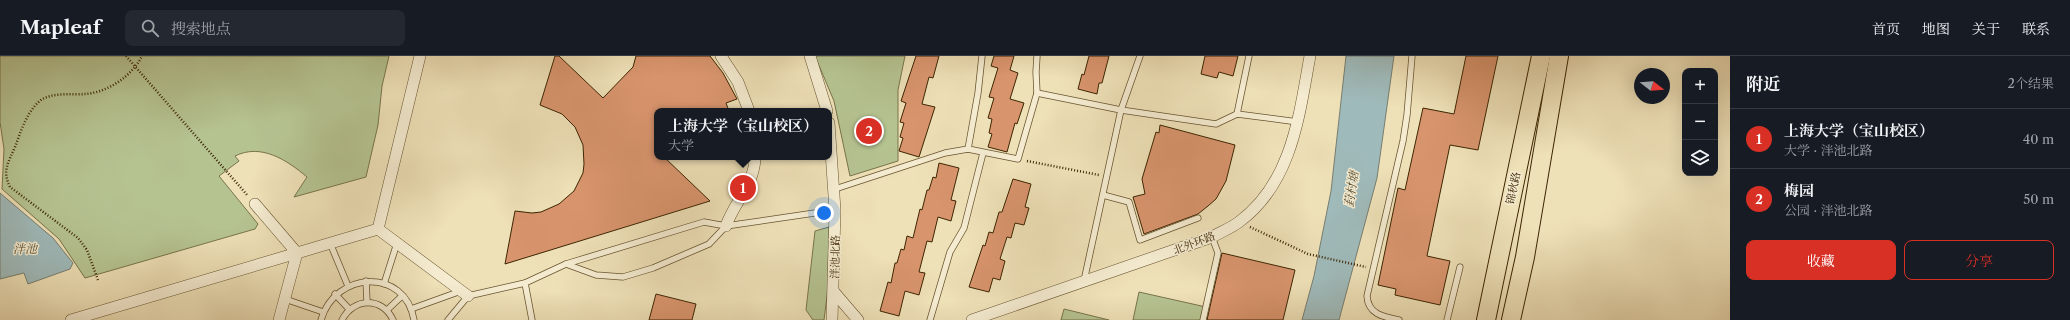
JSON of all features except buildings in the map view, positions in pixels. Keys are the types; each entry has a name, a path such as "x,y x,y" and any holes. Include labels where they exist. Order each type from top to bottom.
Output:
{"main road":[{"name":"锦秋路","path":"1486,320 1541,56"},
{"name":"锦秋路","path":"1511,320 1525,257 1559,56"}],"street":[{"path":"378,228 420,56"},
{"path":"722,56 738,82 748,108"},
{"path":"810,56 825,108"},
{"name":"北外环路","path":"972,320 1212,237 1239,222 1261,201 1282,172 1298,122 1310,56"},
{"name":"泮池北路","path":"832,156 836,210 832,320"},
{"path":"726,226 731,211 745,193 755,167 755,160"},
{"path":"255,204 297,253"},
{"path":"71,320 378,228"},
{"path":"378,228 465,294"},
{"path":"279,320 297,253"},
{"path":"834,292 858,320"}],"lane":[{"path":"968,150 978,93 982,56"},
{"path":"835,189 945,153 968,150 1018,159 1037,93 1037,56"},
{"path":"1084,282 1121,110 1140,56"},
{"path":"1237,114 1249,56"},
{"path":"1399,320 1377,314 1367,304 1367,296 1407,115 1412,56"},
{"path":"1037,93 1121,110 1216,124 1237,114 1298,122"},
{"path":"930,320 950,252 964,228 983,152"},
{"path":"1103,195 1129,202 1140,240 1198,218"},
{"path":"411,309 465,294 525,282 566,264 704,222 726,226 836,210"},
{"path":"566,264 596,275 623,277 653,268 709,244 726,226"},
{"path":"1203,320 1218,253 1212,237"},
{"path":"330,243 348,286"},
{"path":"384,284 397,243"},
{"path":"1447,320 1460,267"},
{"path":"366,281 366,302"},
{"path":"321,320 335,294 348,286 366,281 384,284 402,296 411,309 414,320"},
{"path":"525,282 532,320"},
{"path":"335,294 349,309"},
{"path":"448,320 465,294"},
{"path":"387,310 402,296"},
{"path":"285,299 324,312"},
{"path":"342,320 349,309 366,302 380,305 387,310 393,320"}],"path":[{"path":"126,56 255,204"},
{"path":"98,280 87,250 78,238 10,187 5,176 7,164 33,108 43,99 59,95 88,93 105,89 121,80 135,67 142,56"},
{"path":"1018,159 1107,176"},
{"path":"1239,222 1308,254 1372,268"}],"green space":[{"path":"0,56 389,56 382,86 378,125 366,177 294,197 307,177 282,159 273,155 264,152 245,152 235,156 239,161 219,176 258,224 255,229 85,278 59,239 2,189 4,149 0,122"},
{"path":"815,56 905,56 898,90 898,161 850,176 834,101"},
{"path":"829,227 828,288 824,320 813,320 806,310 815,231"},
{"path":"1139,292 1206,307 1203,320 1133,320"},
{"path":"1064,309 1109,320 1061,320"}],"water":[{"name":"葑村塘","path":"1346,56 1394,56 1377,178 1339,320 1302,320 1314,276 1331,191"},
{"name":"泮池","path":"0,193 53,238 73,263 70,269 28,284 24,273 0,279"}],"place":[{"name":"梅园","path":"869,131"},
{"name":"上海大学（宝山校区）","path":"743,188"}]}
